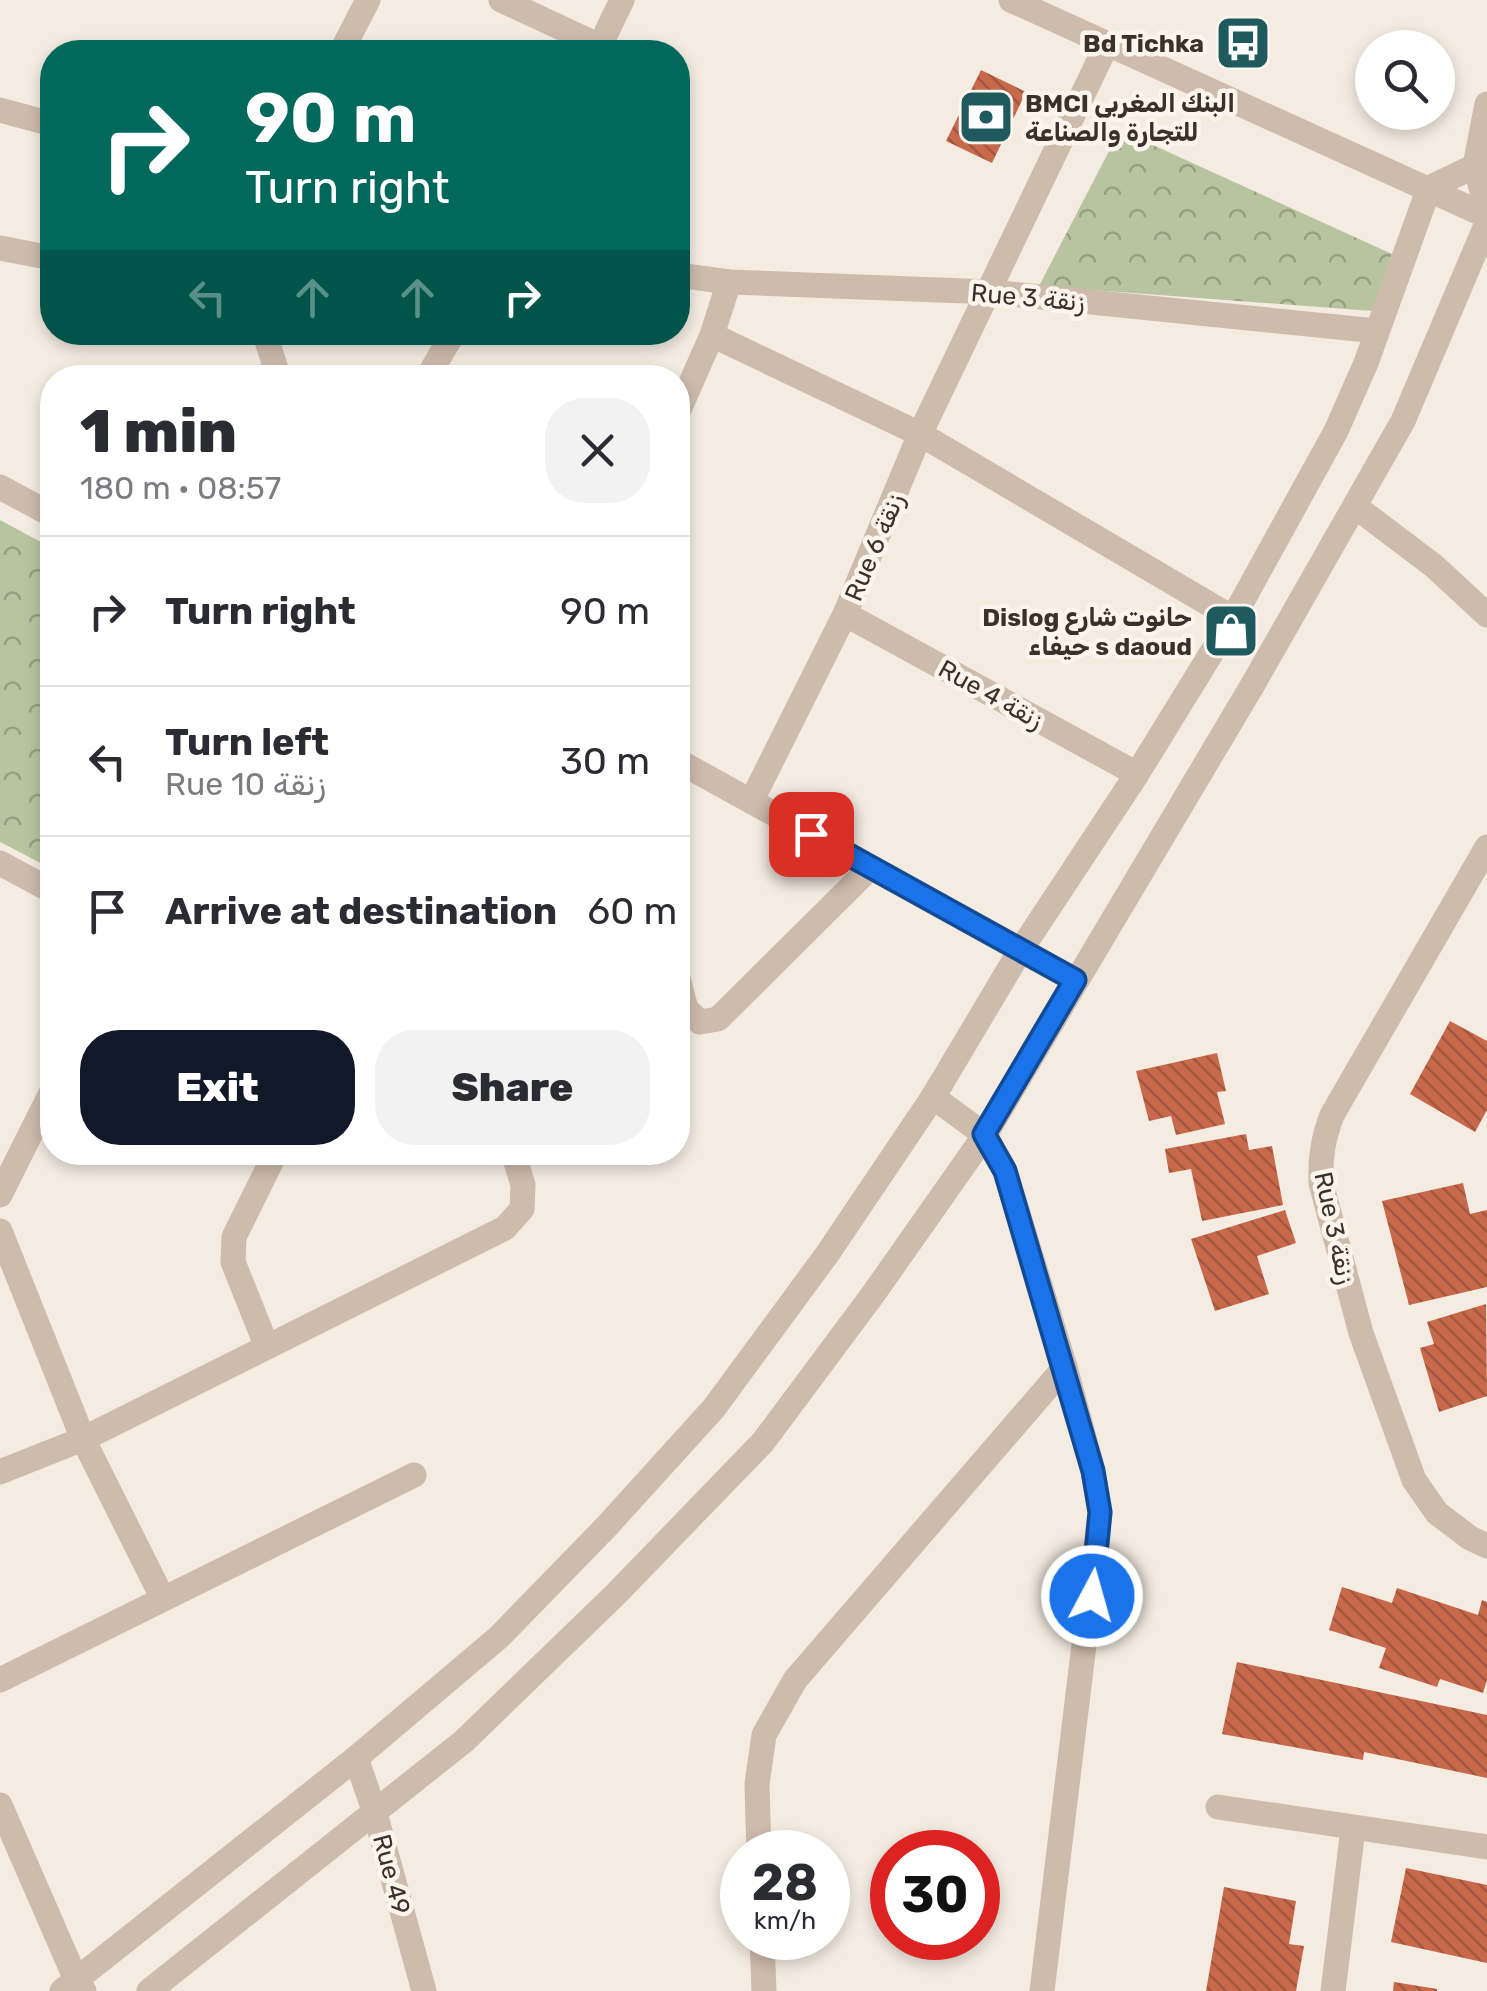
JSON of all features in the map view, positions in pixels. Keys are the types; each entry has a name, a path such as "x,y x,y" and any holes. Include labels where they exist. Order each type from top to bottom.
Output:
{"street":[{"path":"347,40 368,0"},
{"path":"501,0 581,40"},
{"path":"603,40 622,0"},
{"path":"1011,0 1487,216"},
{"name":"Rue 6 زنقة","path":"752,800 845,614 920,434 1107,44"},
{"path":"149,1991 478,1727 616,1594 764,1442 874,1293 984,1134 1403,420 1487,216 1475,166 1487,104"},
{"path":"0,110 40,121"},
{"path":"0,1805 74,1988 498,1638 714,1408 828,1253 934,1097 1020,951 1137,774 1233,618 1336,431 1429,188 1475,166"},
{"path":"0,248 40,256"},
{"name":"Rue 3 زنقة","path":"690,277 729,282 991,292 1377,331"},
{"path":"690,384 729,282"},
{"path":"712,334 920,434 1233,618"},
{"path":"0,487 40,509"},
{"path":"1356,506 1434,566 1487,615"},
{"name":"Rue 4 زنقة","path":"845,614 1137,774"},
{"path":"690,767 1075,980"},
{"name":"Rue 3 زنقة","path":"1487,848 1332,1116 1320,1160 1320,1183 1344,1277 1414,1480 1452,1526 1487,1546"},
{"path":"0,863 40,885"},
{"path":"690,1012 700,1022 718,1019 870,868"},
{"path":"934,1097 984,1134 1005,1171 1065,1367 1100,1512 1042,1991"},
{"path":"0,1195 40,1115"},
{"path":"267,1347 233,1262 234,1236 270,1165"},
{"path":"0,1472 84,1439 505,1228 522,1210 523,1185 516,1165"},
{"path":"0,1231 84,1439 163,1600"},
{"path":"759,1830 757,1784 764,1734 795,1680 1065,1367"},
{"path":"0,1680 414,1475"},
{"name":"Rue 49","path":"356,1758 375,1812 424,1991"},
{"path":"1218,1807 1487,1847"},
{"path":"1332,1991 1353,1829"},
{"path":"763,1960 764,1991"}],"green space":[{"path":"1120,130 1392,254 1373,311 1039,286"},
{"path":"0,520 40,542 40,863 0,842"}],"building":[{"name":"BMCI البنك المغربي للتجارة والصناعة","path":"981,70 1026,92 992,163 946,141"},
{"path":"1450,1021 1487,1041 1487,1110 1475,1132 1410,1094"},
{"path":"1217,1053 1226,1091 1217,1092 1225,1124 1176,1135 1171,1116 1149,1121 1136,1071"},
{"path":"1246,1134 1249,1150 1272,1146 1283,1205 1202,1221 1191,1169 1169,1173 1165,1149"},
{"path":"1463,1183 1470,1214 1487,1210 1487,1287 1409,1305 1382,1201"},
{"path":"1285,1210 1296,1243 1257,1256 1269,1294 1215,1311 1191,1239"},
{"path":"1486,1304 1487,1396 1439,1412 1420,1348 1434,1344 1427,1322"},
{"path":"1342,1587 1392,1603 1397,1588 1478,1615 1482,1600 1487,1602 1487,1680 1483,1693 1440,1679 1437,1687 1379,1668 1386,1648 1329,1630"},
{"path":"1237,1662 1487,1715 1487,1778 1364,1752 1363,1760 1222,1734"},
{"path":"1406,1868 1487,1885 1487,1963 1391,1942"},
{"path":"1224,1887 1296,1901 1289,1944 1304,1946 1296,1991 1206,1991"},
{"path":"1394,1982 1437,1989 1437,1991 1393,1991"}],"place":[{"name":"Bd Tichka","path":"1243,43"},
{"name":"BMCI البنك المغربي للتجارة والصناعة","path":"986,117"},
{"name":"Dislog حانوت شارع حيفاء s daoud","path":"1231,631"}],"route":[{"path":"811,834 1075,980 984,1134 1005,1171 1093,1471 1100,1512 1092,1596"}]}
